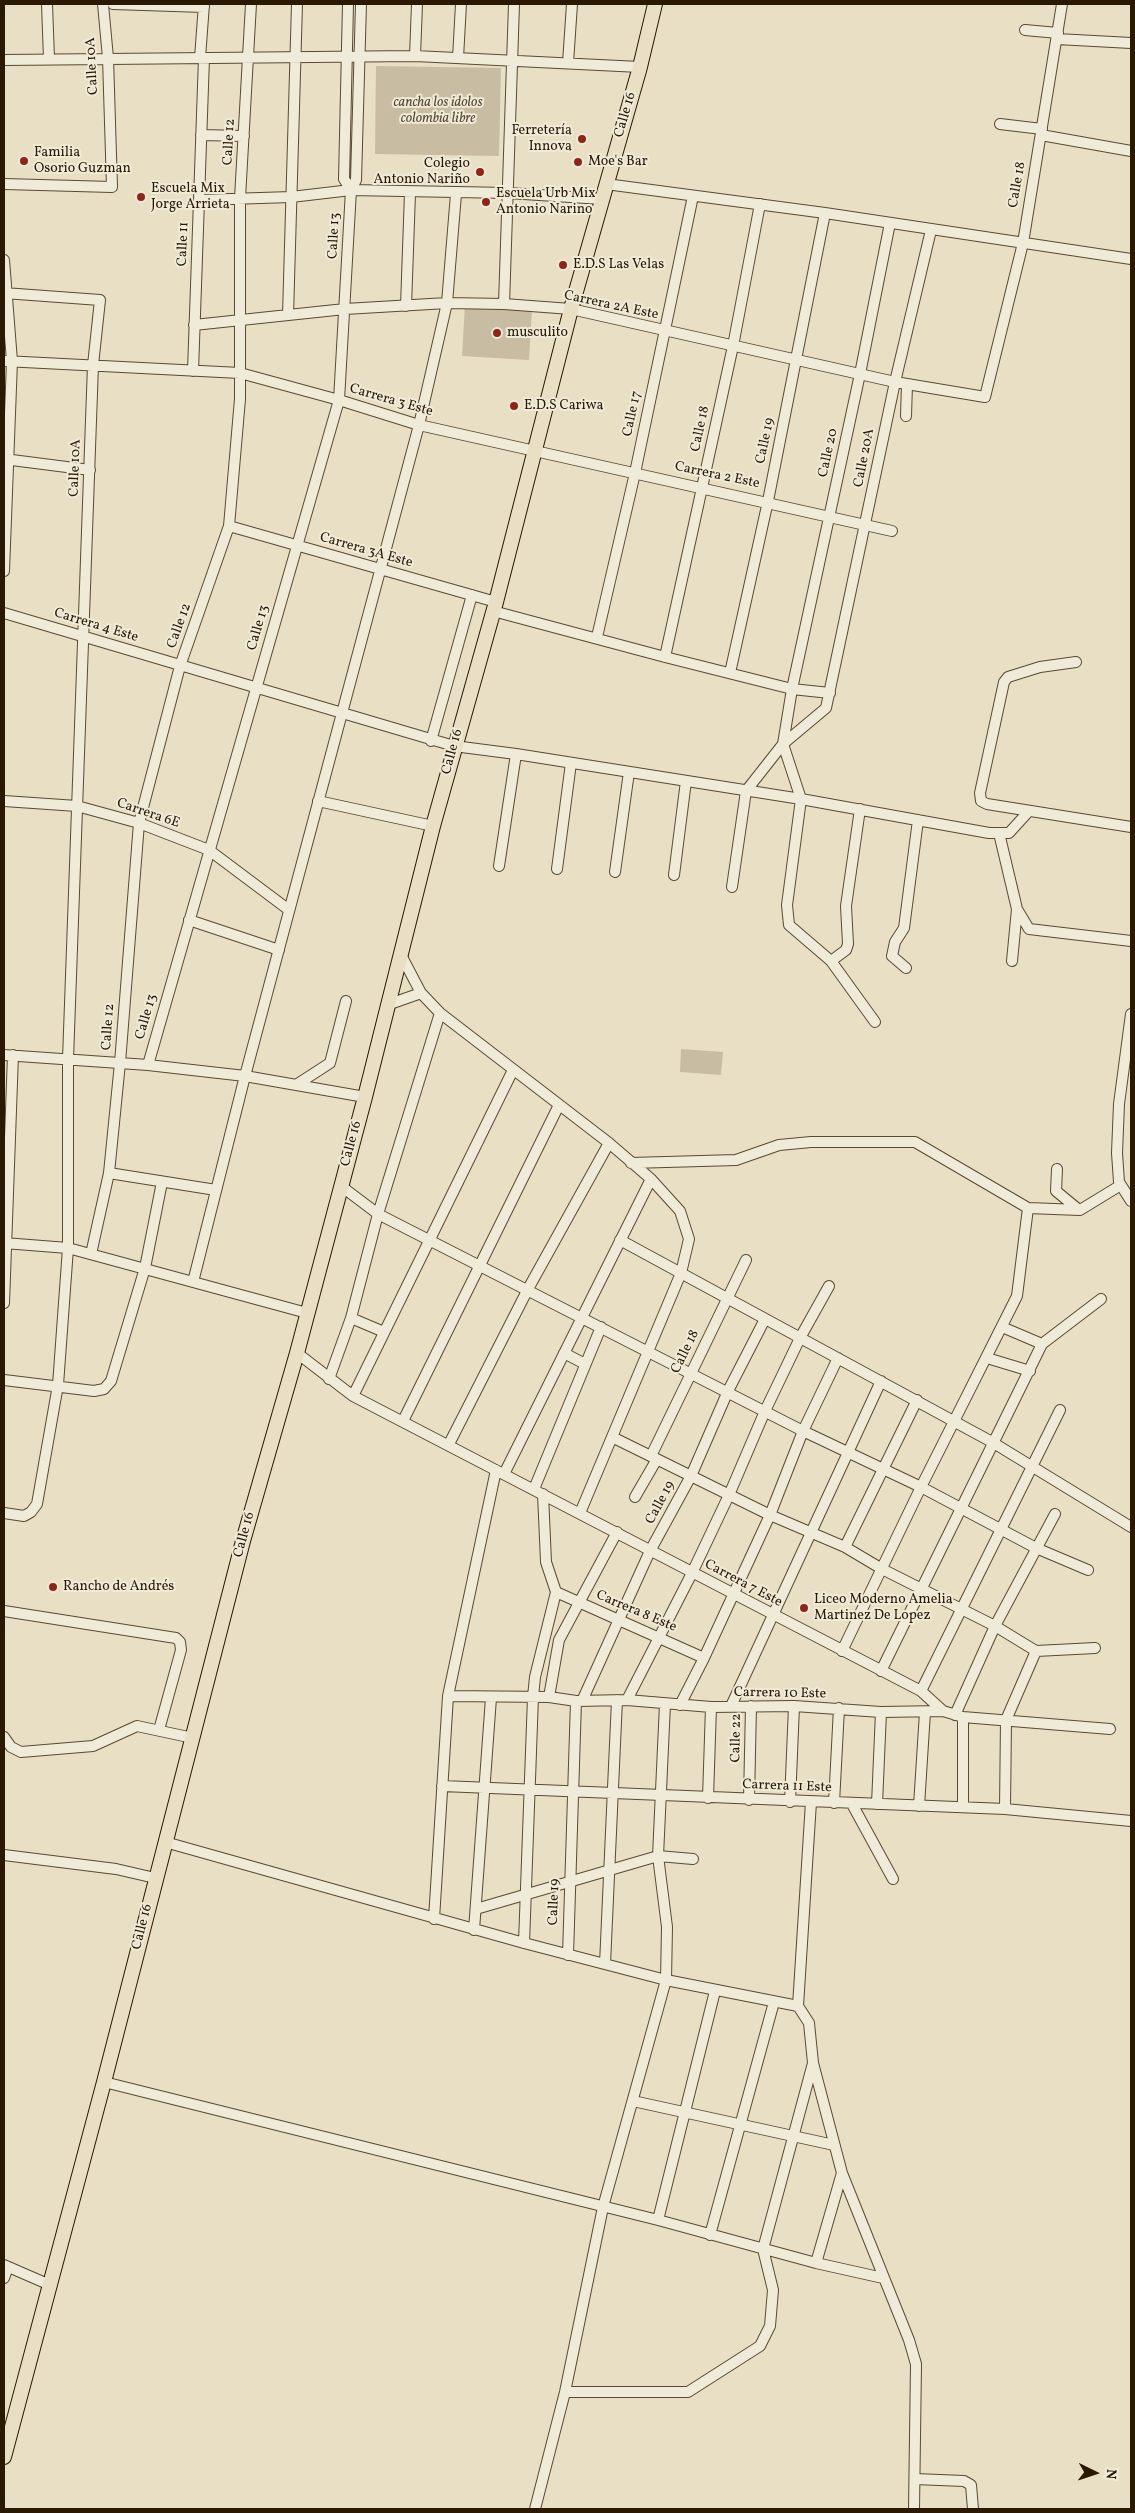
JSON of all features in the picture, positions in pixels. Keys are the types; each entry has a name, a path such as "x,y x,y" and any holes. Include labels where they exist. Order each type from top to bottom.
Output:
{"highway":[{"name":"Calle 16","path":"4,2457 104,2082 148,1877 165,1842 243,1542 297,1353 454,746 495,606 571,309 640,67 654,4"}],"street":[{"path":"47,4 49,59"},
{"name":"Calle 10A","path":"4,184 112,187 108,58 103,4"},
{"path":"113,4 204,6"},
{"name":"Calle 12","path":"91,1254 109,1173 120,1063 138,823 180,666 229,526 240,373 240,198 251,4"},
{"path":"288,316 297,4"},
{"name":"Calle 13","path":"348,4 345,56 344,179 351,190"},
{"name":"Calle 13","path":"148,1065 339,400 351,190 356,180 361,4"},
{"path":"415,56 417,4"},
{"path":"458,58 461,4"},
{"path":"504,304 514,4"},
{"path":"568,63 572,4"},
{"name":"Calle 18","path":"985,397 1022,243 1062,4"},
{"name":"Calle 11","path":"193,371 204,6"},
{"path":"1025,30 1057,36 1131,43"},
{"path":"4,60 415,56 640,67"},
{"path":"1000,124 1131,151"},
{"path":"201,135 244,136"},
{"path":"606,184 825,213 1131,259"},
{"path":"199,200 291,197 351,190 456,194 508,193 602,199"},
{"path":"406,306 410,193"},
{"path":"193,1282 245,1076 419,425 447,303 456,194"},
{"name":"Calle 17","path":"597,637 635,473 693,196"},
{"name":"Calle 18","path":"665,658 733,346 760,204"},
{"name":"Calle 19","path":"730,673 768,502 825,213"},
{"name":"Calle 20","path":"783,744 792,689 860,374 890,223"},
{"name":"Calle 20A","path":"746,791 783,744 824,711 830,693 895,382 930,230"},
{"path":"4,260 8,361 4,571"},
{"name":"Calle 10A","path":"4,1512 24,1516 31,1512 37,1504 58,1384 68,1248 68,1059 93,366 100,300 5,293"},
{"name":"Carrera 2A Este","path":"194,325 345,309 447,303 504,304 571,309 796,361 895,382 985,397"},
{"name":"Carrera 3 Este","path":"8,361 240,373 339,400 419,425 536,451"},
{"path":"906,416 907,384"},
{"name":"Carrera 2 Este","path":"536,451 830,515 892,531"},
{"path":"6,459 90,470"},
{"name":"Carrera 3A Este","path":"229,526 472,595 495,606 665,658 792,689 830,693"},
{"path":"431,741 472,595"},
{"name":"Carrera 4 Este","path":"4,613 431,741 801,799 989,833 999,833"},
{"path":"1076,662 1040,667 1008,677 1004,682 980,793 981,801 1029,811 1131,827"},
{"path":"783,744 801,799 786,916 789,925 831,961 875,1022"},
{"path":"499,866 516,754"},
{"path":"557,869 571,763"},
{"path":"615,872 629,772"},
{"path":"674,874 686,781"},
{"path":"732,887 746,791"},
{"name":"Carrera 6E","path":"4,801 77,806 138,823 209,850 289,910"},
{"path":"318,801 433,826"},
{"path":"831,961 846,950 848,944 846,906 860,809"},
{"path":"1012,961 1016,909 999,833 1009,833 1029,811"},
{"path":"906,968 892,956 894,942 904,928 918,820"},
{"path":"1016,909 1029,929 1131,941"},
{"path":"189,920 279,950"},
{"path":"400,953 421,993 440,1013 609,1142 651,1179 680,1211 689,1239 681,1273 580,1513"},
{"path":"387,1005 421,993"},
{"path":"296,1085 330,1062 346,1001"},
{"path":"329,1379 351,1318 378,1214 440,1013"},
{"path":"1131,1014 1119,1104 1117,1153 1121,1185 1131,1201"},
{"path":"4,1303 8,1055 148,1065 245,1076 364,1097"},
{"path":"353,1396 513,1070"},
{"path":"403,1422 559,1105"},
{"path":"449,1444 528,1288 609,1142"},
{"path":"631,1163 736,1160 779,1145 811,1142 915,1142 1028,1208 1080,1210 1121,1185"},
{"path":"1056,1169 1056,1191 1080,1210"},
{"path":"109,1173 216,1190"},
{"path":"434,1918 448,1696 500,1472 564,1353 651,1179"},
{"path":"4,1380 58,1384 94,1391 104,1389 111,1381 145,1268 162,1182"},
{"path":"341,1186 378,1214 528,1288 804,1431 921,1486 1036,1548 1088,1570"},
{"path":"842,1651 921,1486 988,1358 1017,1296 1028,1208"},
{"path":"620,1240 992,1442 1131,1527"},
{"path":"5,1243 68,1248 307,1313"},
{"name":"Calle 18","path":"635,1497 746,1260"},
{"path":"605,1964 613,1792 622,1700 692,1573 729,1495 765,1411 800,1338 829,1286"},
{"path":"881,1671 992,1442 1030,1371 1042,1344 1101,1299"},
{"path":"351,1318 384,1332"},
{"name":"Calle 19","path":"568,1954 573,1791 579,1701 650,1551 691,1476 728,1391 765,1319"},
{"path":"524,1943 532,1789 533,1697 535,1678 547,1636 556,1592 546,1562 539,1492 585,1364 601,1327"},
{"path":"1002,1327 1042,1344"},
{"name":"Carrera 7 Este","path":"297,1353 353,1396 449,1444 733,1595 921,1691 943,1711"},
{"path":"564,1353 585,1364"},
{"path":"680,1704 704,1658 770,1516 804,1431 838,1358"},
{"path":"988,1358 1030,1371"},
{"path":"731,1706 881,1381"},
{"path":"845,1547 917,1400"},
{"path":"921,1691 1060,1410"},
{"path":"612,1437 770,1516 845,1547 921,1590 994,1626 1036,1651 1095,1648"},
{"path":"963,1807 959,1716 994,1626 1055,1514"},
{"path":"549,1697 559,1640 617,1532"},
{"name":"Carrera 8 Este","path":"556,1592 619,1618 704,1658"},
{"path":"4,1611 176,1638 180,1642 181,1650 162,1730"},
{"path":"547,1636 559,1640"},
{"path":"1005,1809 1006,1720 1036,1651"},
{"name":"Carrera 10 Este","path":"448,1696 491,1698 549,1697 579,1701 622,1700 711,1707 794,1706 881,1712 943,1711 959,1716 1110,1729"},
{"path":"474,1930 491,1698"},
{"path":"535,2509 565,2392 603,2207 666,1980 667,1927 658,1856 665,1704"},
{"name":"Calle 22","path":"749,1800 751,1706"},
{"path":"790,1802 794,1706"},
{"path":"708,1798 711,1707"},
{"path":"834,1803 839,1708"},
{"path":"877,1804 881,1712"},
{"path":"919,1806 925,1712"},
{"path":"4,1737 11,1747 21,1752 92,1746 137,1726 192,1738"},
{"name":"Carrera 11 Este","path":"442,1786 613,1792 790,1802 1005,1809 1131,1821"},
{"path":"811,1802 798,2006 809,2023 813,2063 842,2173 883,2278 910,2340 916,2364 914,2509"},
{"path":"852,1804 893,1879"},
{"path":"165,1842 474,1930 666,1980 798,2006"},
{"path":"4,1855 128,1871 148,1877"},
{"path":"476,1909 658,1856 694,1859"},
{"path":"658,2220 715,1991"},
{"path":"710,2235 774,2002"},
{"path":"565,2392 688,2392 760,2346 770,2326 773,2290 763,2249 813,2063"},
{"path":"104,2082 658,2220 816,2263 883,2278"},
{"path":"633,2101 834,2145"},
{"path":"816,2263 842,2173"},
{"path":"4,2278 8,2267 50,2285"},
{"path":"915,2479 964,2481 971,2485 973,2509"}],"green space":[{"name":"cancha los idolos colombia libre","path":"376,66 501,68 499,156 375,154"},
{"name":"musculito","path":"465,305 532,309 529,360 462,356"},
{"path":"681,1049 723,1052 721,1075 680,1072"}],"place":[{"name":"Ferretería Innova","path":"582,139"},
{"name":"Familia Osorio Guzman","path":"24,161"},
{"name":"Moe's Bar","path":"578,162"},
{"name":"Colegio Antonio Nariño","path":"480,172"},
{"name":"Escuela Mix Jorge Arrieta","path":"141,197"},
{"name":"Escuela Urb Mix Antonio Narino","path":"486,202"},
{"name":"E.D.S Las Velas","path":"563,265"},
{"name":"musculito","path":"497,333"},
{"name":"E.D.S Cariwa","path":"514,406"},
{"name":"Rancho de Andrés","path":"53,1587"},
{"name":"Liceo Moderno Amelia Martinez De Lopez","path":"804,1608"}]}
